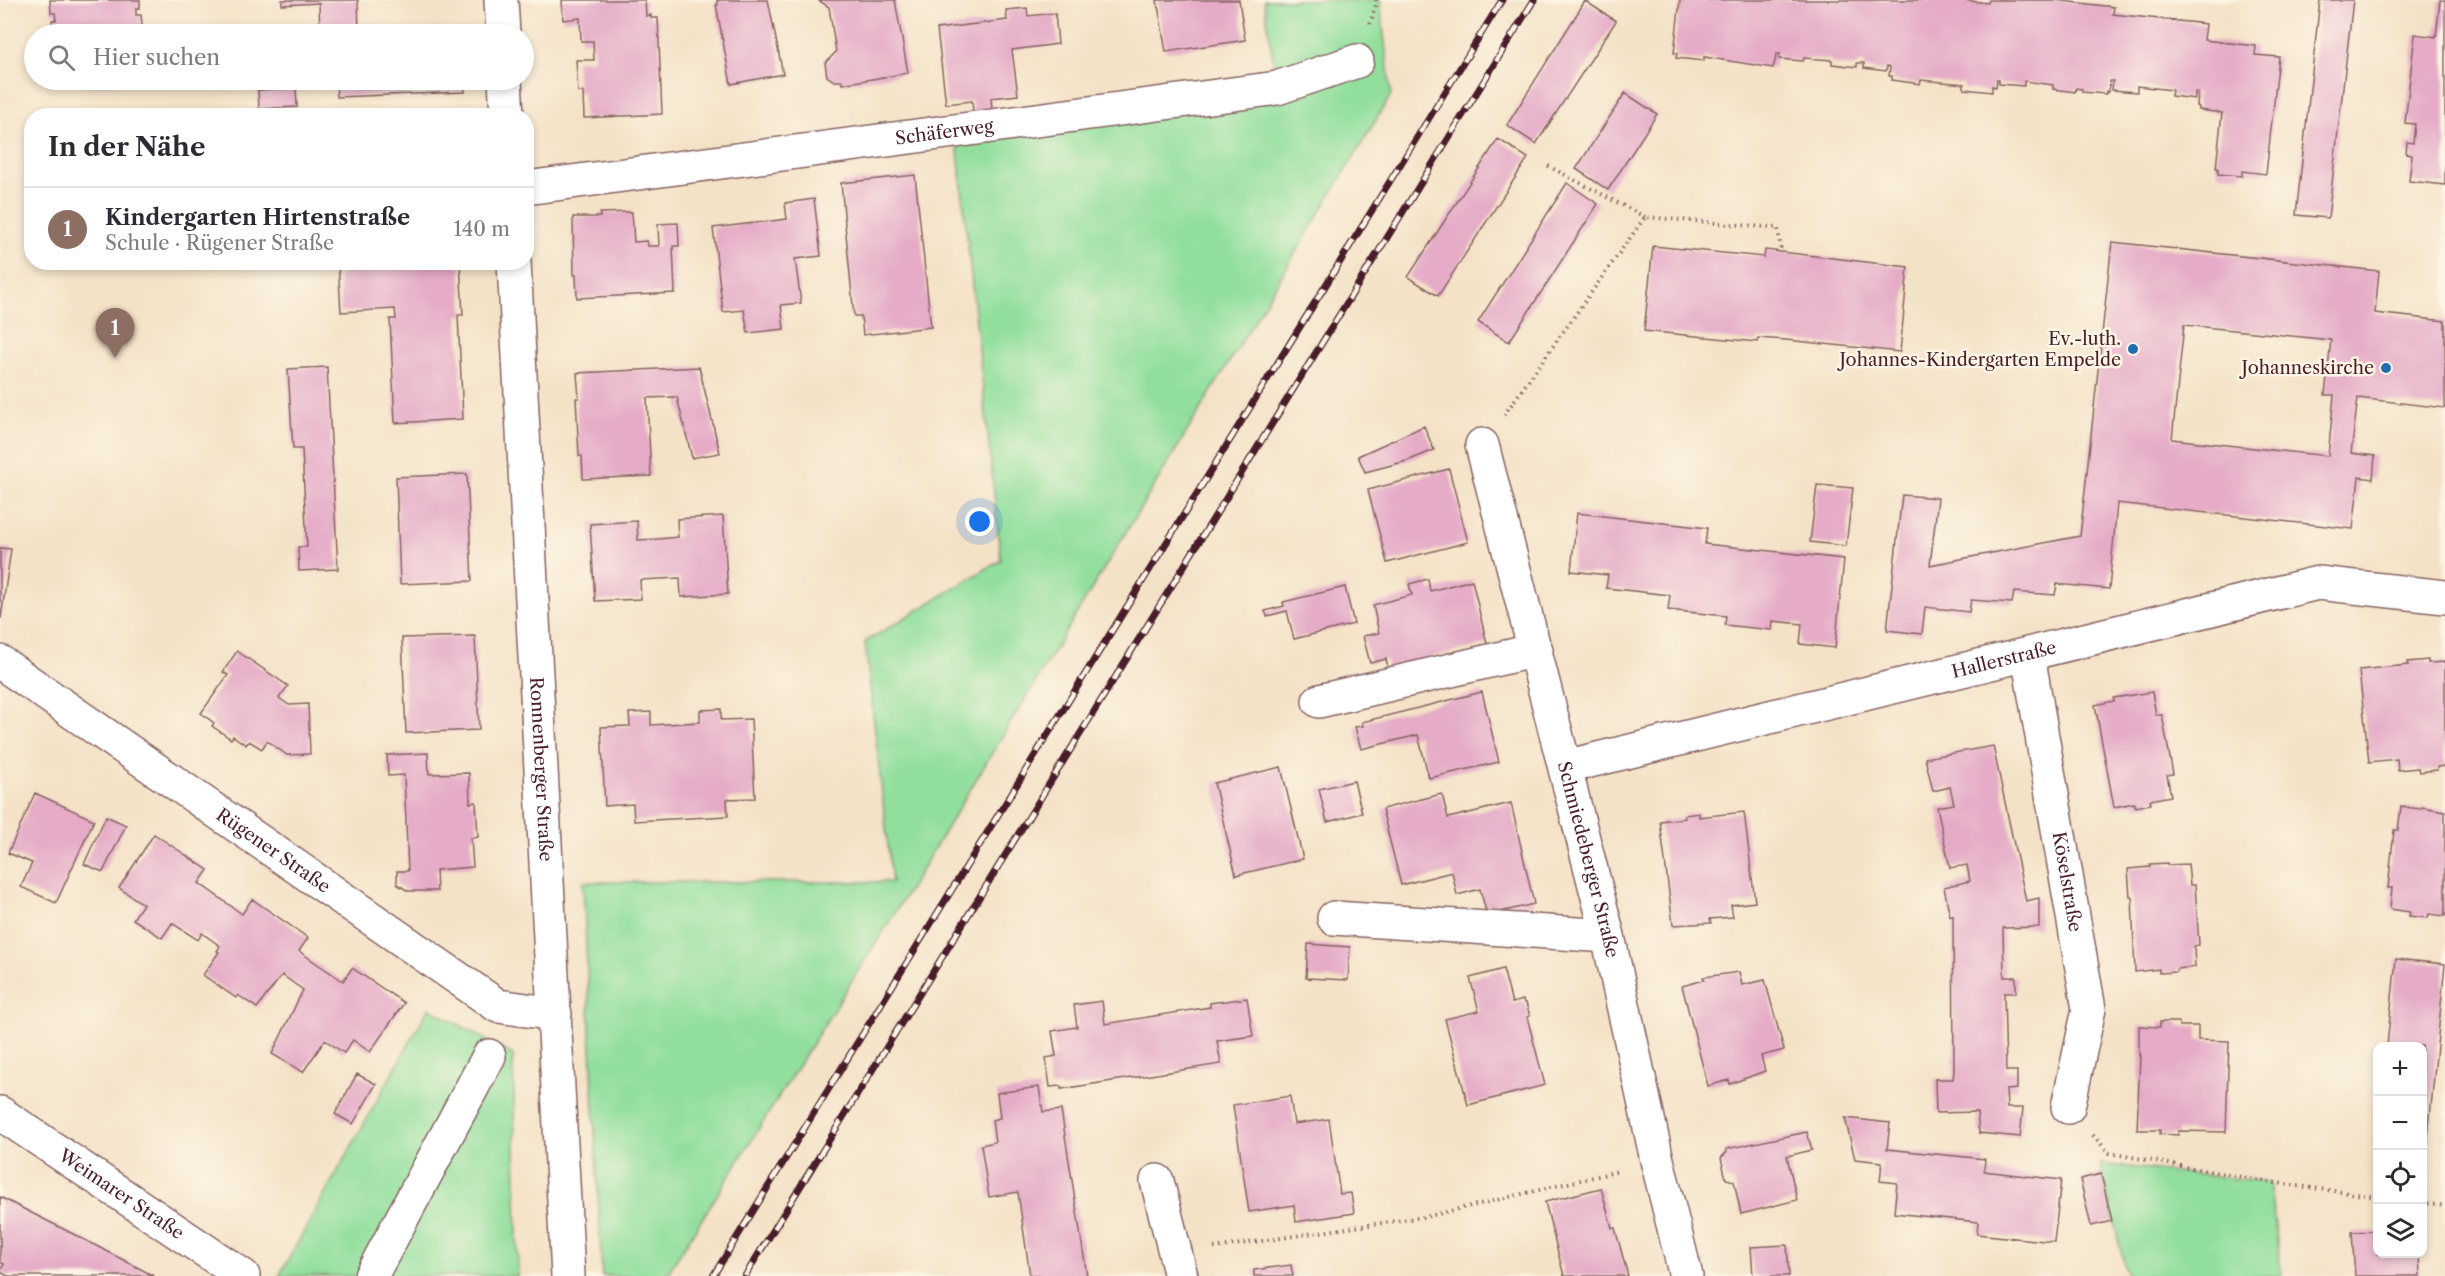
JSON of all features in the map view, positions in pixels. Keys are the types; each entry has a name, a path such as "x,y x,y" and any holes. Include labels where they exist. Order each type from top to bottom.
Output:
{"street":[{"path":"501,0 502,24"},
{"name":"Schäferweg","path":"534,187 1277,88 1357,61"},
{"path":"506,90 507,108"},
{"name":"Ronnenberger Straße","path":"514,270 568,1276"},
{"name":"Schmiedeberger Straße","path":"1482,445 1608,936 1657,1160 1686,1276"},
{"name":"Hallerstraße","path":"1565,768 2318,583 2445,597"},
{"path":"1319,701 1536,650"},
{"name":"Köselstraße","path":"2028,655 2089,1009 2068,1107"},
{"name":"Rügener Straße","path":"0,662 498,1006 555,1014"},
{"path":"1334,918 1608,936"},
{"path":"371,1276 489,1056"},
{"name":"Weimarer Straße","path":"0,1113 243,1276"},
{"path":"1157,1181 1179,1265"}],"path":[{"path":"1548,166 1645,218 1778,228 1781,251"},
{"path":"1482,445 1645,218"},
{"path":"2068,1107 2109,1153 2270,1182 2373,1196"},
{"path":"1179,1265 1428,1216 1624,1170 1657,1160"},
{"path":"2427,1204 2445,1206"}],"green space":[{"path":"1264,0 1380,0 1391,95 914,882 666,1276 602,1276 583,882 892,882 865,642 1001,560 957,141 1279,98"},
{"path":"429,1008 513,1055 518,1276 279,1276"},
{"path":"2100,1164 2269,1182 2282,1276 2127,1276"}],"building":[{"path":"50,0 140,0 140,8 136,8 136,15 141,15 142,24 53,24 52,20 56,20 55,13 51,13"},
{"path":"282,0 358,0 359,24 320,24 319,3 282,5"},
{"path":"562,0 645,0 646,16 651,15 651,18 658,18 662,114 584,118 583,92 578,92 576,60 594,60 593,41 581,41 580,18 563,20"},
{"path":"717,0 768,0 783,74 731,84 716,5 718,5"},
{"path":"818,0 895,0 908,73 842,84 842,81 834,81 827,76 825,63 836,52 829,7"},
{"path":"1157,0 1239,0 1245,40 1166,52"},
{"path":"1680,0 1960,0 1988,3 1989,0 2053,0 2114,7 2113,14 2206,24 2204,40 2256,46 2255,55 2279,57 2266,174 2242,171 2242,176 2218,174 2218,168 2216,168 2222,113 2199,110 2198,93 2195,92 2195,99 2171,96 2172,90 2137,86 2137,92 2112,90 2113,81 2110,81 2109,92 2106,91 2106,94 2082,92 2082,89 2076,88 2075,92 2053,89 2053,85 2024,81 2024,86 1999,84 1999,79 1997,79 1996,87 1992,86 1992,92 1964,89 1964,84 1921,80 1920,84 1892,80 1892,76 1889,76 1890,67 1887,66 1886,71 1864,68 1864,63 1857,63 1857,67 1832,64 1832,60 1779,59 1780,54 1777,54 1773,68 1704,57 1704,61 1676,58 1677,53 1674,53"},
{"path":"2320,0 2353,0 2328,218 2296,215"},
{"path":"2440,0 2445,0 2445,185 2409,181 2412,155 2406,154 2407,142 2413,143 2415,124 2405,123 2415,34 2436,37"},
{"path":"1585,1 1616,21 1536,144 1507,125"},
{"path":"1027,8 1028,16 1055,13 1058,44 1012,50 1018,95 991,98 992,110 973,112 972,101 946,104 937,29 1007,20 1006,10"},
{"path":"258,90 296,90 297,107 259,108"},
{"path":"337,90 465,90 465,92 337,97"},
{"path":"1625,93 1657,114 1608,190 1576,169"},
{"path":"1498,139 1528,158 1438,296 1408,277"},
{"path":"915,175 931,327 863,335 861,316 854,316 841,183"},
{"path":"1567,183 1598,204 1509,342 1478,322"},
{"path":"814,199 821,256 795,259 801,303 781,305 784,329 748,333 744,310 723,312 713,228 787,219 785,203"},
{"path":"632,212 634,242 647,241 648,246 659,246 658,224 678,223 679,246 673,246 675,293 577,298 576,275 574,275 573,217 600,217 600,213"},
{"path":"2112,242 2379,271 2375,313 2445,321 2445,408 2358,398 2351,453 2375,456 2373,479 2359,477 2353,529 2117,503 2109,589 2057,584 2055,595 2014,592 2012,603 1971,600 1969,612 1925,607 1922,634 1887,630 1902,495 1938,498 1930,565 2080,536","holes":["2184,325 2331,340 2325,395 2334,395 2328,456 2172,439"]},
{"path":"1653,246 1764,257 1765,250 1908,267 1900,352 1786,340 1758,338 1757,342 1644,331"},
{"path":"338,270 460,270 463,315 458,315 463,419 395,423 390,319 396,319 395,309 341,312"},
{"path":"327,367 338,569 299,571 298,547 307,547 302,449 293,449 288,369"},
{"path":"699,367 720,453 692,458 677,397 647,398 651,476 583,479 582,456 579,456 577,373"},
{"path":"1424,426 1434,450 1407,461 1365,472 1358,456"},
{"path":"1449,469 1468,542 1387,563 1368,490"},
{"path":"467,474 472,581 400,584 396,477"},
{"path":"1817,485 1853,488 1846,546 1810,542"},
{"path":"1577,513 1707,528 1705,544 1844,559 1835,648 1800,644 1802,624 1773,621 1772,630 1725,625 1726,616 1668,610 1670,595 1606,588 1608,575 1571,571"},
{"path":"723,516 728,594 681,597 680,578 640,580 641,599 595,601 590,524 637,521 638,540 658,539 678,537 677,519"},
{"path":"0,548 11,549 1,618 0,618"},
{"path":"1428,579 1430,591 1472,580 1487,644 1388,668 1386,659 1370,663 1363,636 1379,633 1373,605 1412,595 1409,584"},
{"path":"1345,587 1354,624 1294,639 1287,611 1267,616 1265,611 1284,606 1283,602"},
{"path":"475,636 479,730 406,733 402,638"},
{"path":"237,651 288,686 279,698 289,705 308,704 310,754 287,755 267,741 262,749 249,741 246,745 233,736 231,739 212,726 214,723 201,713 228,675 223,672"},
{"path":"2428,660 2428,663 2445,662 2445,766 2437,767 2437,770 2419,772 2418,768 2398,770 2397,759 2369,762 2359,670 2408,665 2407,662"},
{"path":"1482,692 1499,762 1429,778 1418,735 1361,749 1355,727 1363,726 1362,722"},
{"path":"2152,692 2156,715 2162,715 2173,774 2167,775 2171,796 2150,800 2151,804 2135,807 2134,803 2114,807 2095,705 2114,701 2114,698"},
{"path":"721,709 721,720 751,719 755,798 727,799 728,816 634,821 633,804 605,806 601,727 630,726 629,713 651,712 651,725 700,722 700,710"},
{"path":"1993,746 2026,901 2039,898 2039,927 2003,928 2004,977 2016,977 2016,993 2004,993 2006,1071 2017,1071 2017,1089 2006,1090 2007,1108 2023,1108 2020,1137 1979,1133 1977,1112 1936,1113 1935,1079 1953,1079 1954,1071 1953,915 1950,916 1944,887 1970,881 1967,865 1950,868 1937,807 1954,804 1950,787 1933,791 1925,758"},
{"path":"428,753 429,774 469,773 470,803 476,802 478,837 471,838 473,867 436,870 437,891 408,891 397,884 397,871 408,871 404,775 388,776 387,755"},
{"path":"1281,767 1303,859 1236,875 1214,783"},
{"path":"1354,781 1362,813 1327,822 1319,789"},
{"path":"35,793 94,820 56,903 21,887 32,863 8,853"},
{"path":"1442,794 1448,818 1511,803 1534,904 1487,915 1480,889 1457,895 1452,872 1401,885 1382,809"},
{"path":"2401,807 2421,809 2422,807 2445,811 2445,916 2429,914 2428,918 2409,916 2410,912 2390,909 2392,888 2388,888 2394,830 2398,830"},
{"path":"1744,812 1755,902 1731,905 1733,917 1710,919 1711,923 1673,925 1660,821 1685,818 1684,815 1699,813 1699,817"},
{"path":"106,816 126,825 103,872 84,864"},
{"path":"154,834 208,870 199,883 242,914 252,899 308,938 299,951 316,963 343,981 352,968 404,1003 370,1052 353,1040 344,1053 325,1040 303,1072 272,1054 303,990 282,975 257,1008 238,995 236,998 203,975 219,952 217,951 220,946 202,933 198,940 172,923 162,938 133,919 143,904 119,888"},
{"path":"2167,863 2167,865 2188,864 2190,885 2195,885 2199,945 2194,946 2195,967 2177,969 2177,972 2159,973 2159,969 2135,972 2132,897 2130,897 2128,869"},
{"path":"1308,944 1350,947 1348,980 1306,978"},
{"path":"2396,959 2445,964 2427,1148 2427,1042 2387,1042"},
{"path":"1503,969 1512,1003 1523,1000 1526,1003 1530,1016 1527,1017 1545,1085 1468,1105 1445,1019 1479,1011 1470,978"},
{"path":"1739,972 1742,985 1765,980 1784,1050 1761,1056 1765,1071 1730,1084 1729,1080 1708,1086 1682,986 1704,980 1703,977"},
{"path":"1247,998 1253,1036 1217,1041 1221,1064 1061,1089 1061,1086 1050,1087 1046,1058 1056,1056 1052,1031 1077,1027 1074,1005 1102,1001 1105,1024 1210,1007 1210,1003"},
{"path":"2160,1022 2179,1022 2179,1026 2198,1026 2198,1040 2229,1041 2226,1132 2178,1131 2178,1135 2160,1134 2160,1130 2137,1130 2139,1026 2160,1027"},
{"path":"357,1074 376,1084 353,1124 335,1114"},
{"path":"1039,1087 1043,1112 1061,1110 1087,1276 1030,1276 1018,1192 989,1197 981,1145 995,1142 992,1120 1000,1118 997,1093"},
{"path":"1290,1096 1294,1124 1329,1119 1340,1194 1351,1193 1354,1213 1296,1222 1294,1205 1249,1212 1233,1105"},
{"path":"1845,1118 1890,1123 1887,1149 1985,1159 1984,1171 2061,1180 2054,1242 1977,1234 1978,1222 1894,1213 1897,1183 1880,1181 1882,1162 1855,1159"},
{"path":"1807,1132 1812,1150 1787,1156 1797,1200 1741,1214 1734,1181 1726,1179 1721,1158 1727,1152 1726,1149"},
{"path":"2101,1174 2112,1221 2091,1226 2080,1179"},
{"path":"1601,1188 1628,1276 1564,1276 1545,1202"},
{"path":"0,1197 154,1276 8,1276 0,1272 4,1264 0,1262"},
{"path":"2373,1231 2373,1258 2419,1258 2420,1276 2355,1276 2352,1232"},
{"path":"1787,1245 1789,1276 1753,1276 1751,1247"},
{"path":"1291,1265 1293,1276 1254,1276 1254,1270"}],"railway":[{"path":"713,1276 1502,0"},
{"path":"745,1276 1534,0"}],"place":[{"name":"Ev.-luth. Johannes-Kindergarten Empelde","path":"2133,349"},
{"name":"Kindergarten Hirtenstraße","path":"115,358"},
{"name":"Johanneskirche","path":"2386,368"}]}
